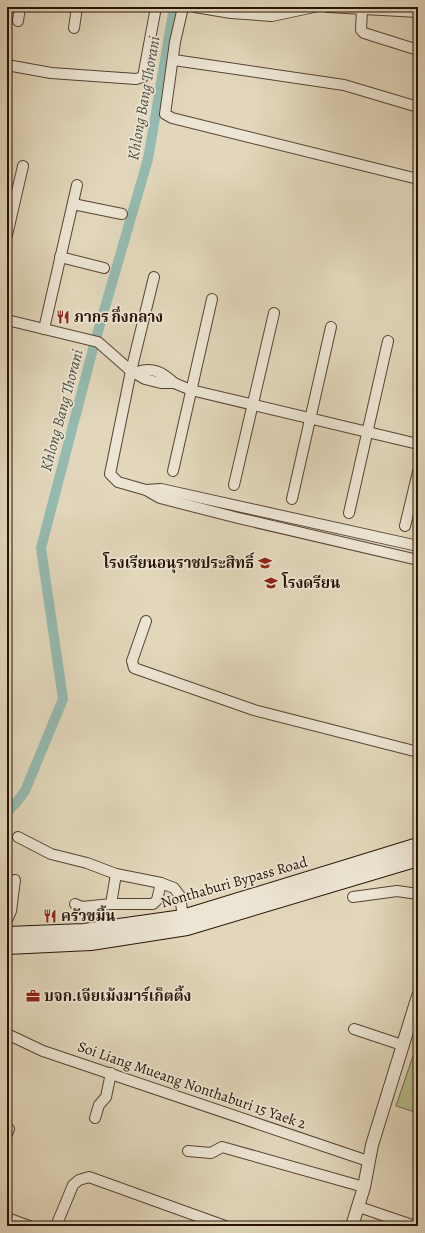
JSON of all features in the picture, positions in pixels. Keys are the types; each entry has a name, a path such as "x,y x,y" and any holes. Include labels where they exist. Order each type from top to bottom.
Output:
{"main road":[{"name":"Nonthaburi Bypass Road","path":"7,934 84,931 183,917 418,845"},
{"name":"Nonthaburi Bypass Road","path":"7,947 91,943 187,928 418,859"}],"street":[{"path":"18,22 20,7"},
{"path":"74,28 77,7"},
{"path":"7,65 51,73 136,78 143,76 156,7"},
{"path":"183,7 175,42 174,60 166,105 166,114 172,118 418,180"},
{"path":"195,7 232,13 272,16 314,7"},
{"path":"328,7 418,12"},
{"path":"362,10 360,25 361,30 364,33 418,50"},
{"path":"174,60 344,85 418,106"},
{"path":"7,235 23,166"},
{"path":"44,329 77,185"},
{"path":"73,204 122,214"},
{"path":"60,257 104,268"},
{"path":"154,277 110,474 118,482 146,490 160,498 254,522 418,560"},
{"path":"173,470 212,299"},
{"path":"234,485 274,313"},
{"path":"7,320 93,341 134,372"},
{"path":"292,499 331,327"},
{"path":"349,513 388,341"},
{"path":"134,372 147,369 163,373 174,384 192,390 418,444"},
{"path":"405,526 418,472"},
{"path":"146,490 161,489 418,546"},
{"path":"254,522 258,510"},
{"path":"379,550 382,537"},
{"path":"146,621 132,661 134,668 254,710 418,752"},
{"path":"18,837 51,854 87,863 116,874 161,883 177,891 180,896 183,917"},
{"path":"111,904 116,874"},
{"path":"7,920 12,907 15,880"},
{"path":"75,904 82,907 111,904 153,904 157,900 161,883"},
{"path":"353,898 397,891 418,894"},
{"path":"352,1226 364,1187 368,1161 418,996"},
{"path":"354,1029 402,1045"},
{"name":"Soi Liang Mueang Nonthaburi 15 Yaek 2","path":"7,1034 43,1050 368,1161"},
{"path":"95,1118 99,1105 106,1097 111,1073"},
{"path":"188,1151 210,1153 222,1147 364,1187"},
{"path":"56,1226 73,1184 79,1180 89,1177 225,1226"},
{"path":"359,1207 415,1226"},
{"path":"7,1218 29,1226"}],"green space":[{"path":"418,1041 418,1113 396,1106"}],"waterway":[{"name":"Khlong Bang Thorani","path":"7,812 25,791 63,699 41,548 94,345 148,159 174,7"}],"place":[{"name":"ภากร กึ่งกลาง","path":"63,317"},
{"name":"โรงเรียนอนุราชประสิทธิ์","path":"265,563"},
{"name":"โรงดรียน","path":"271,583"},
{"name":"ครัวขมิ้น","path":"50,916"},
{"name":"บจก.เจียเม้งมาร์เก็ตติ้ง","path":"33,996"}]}
